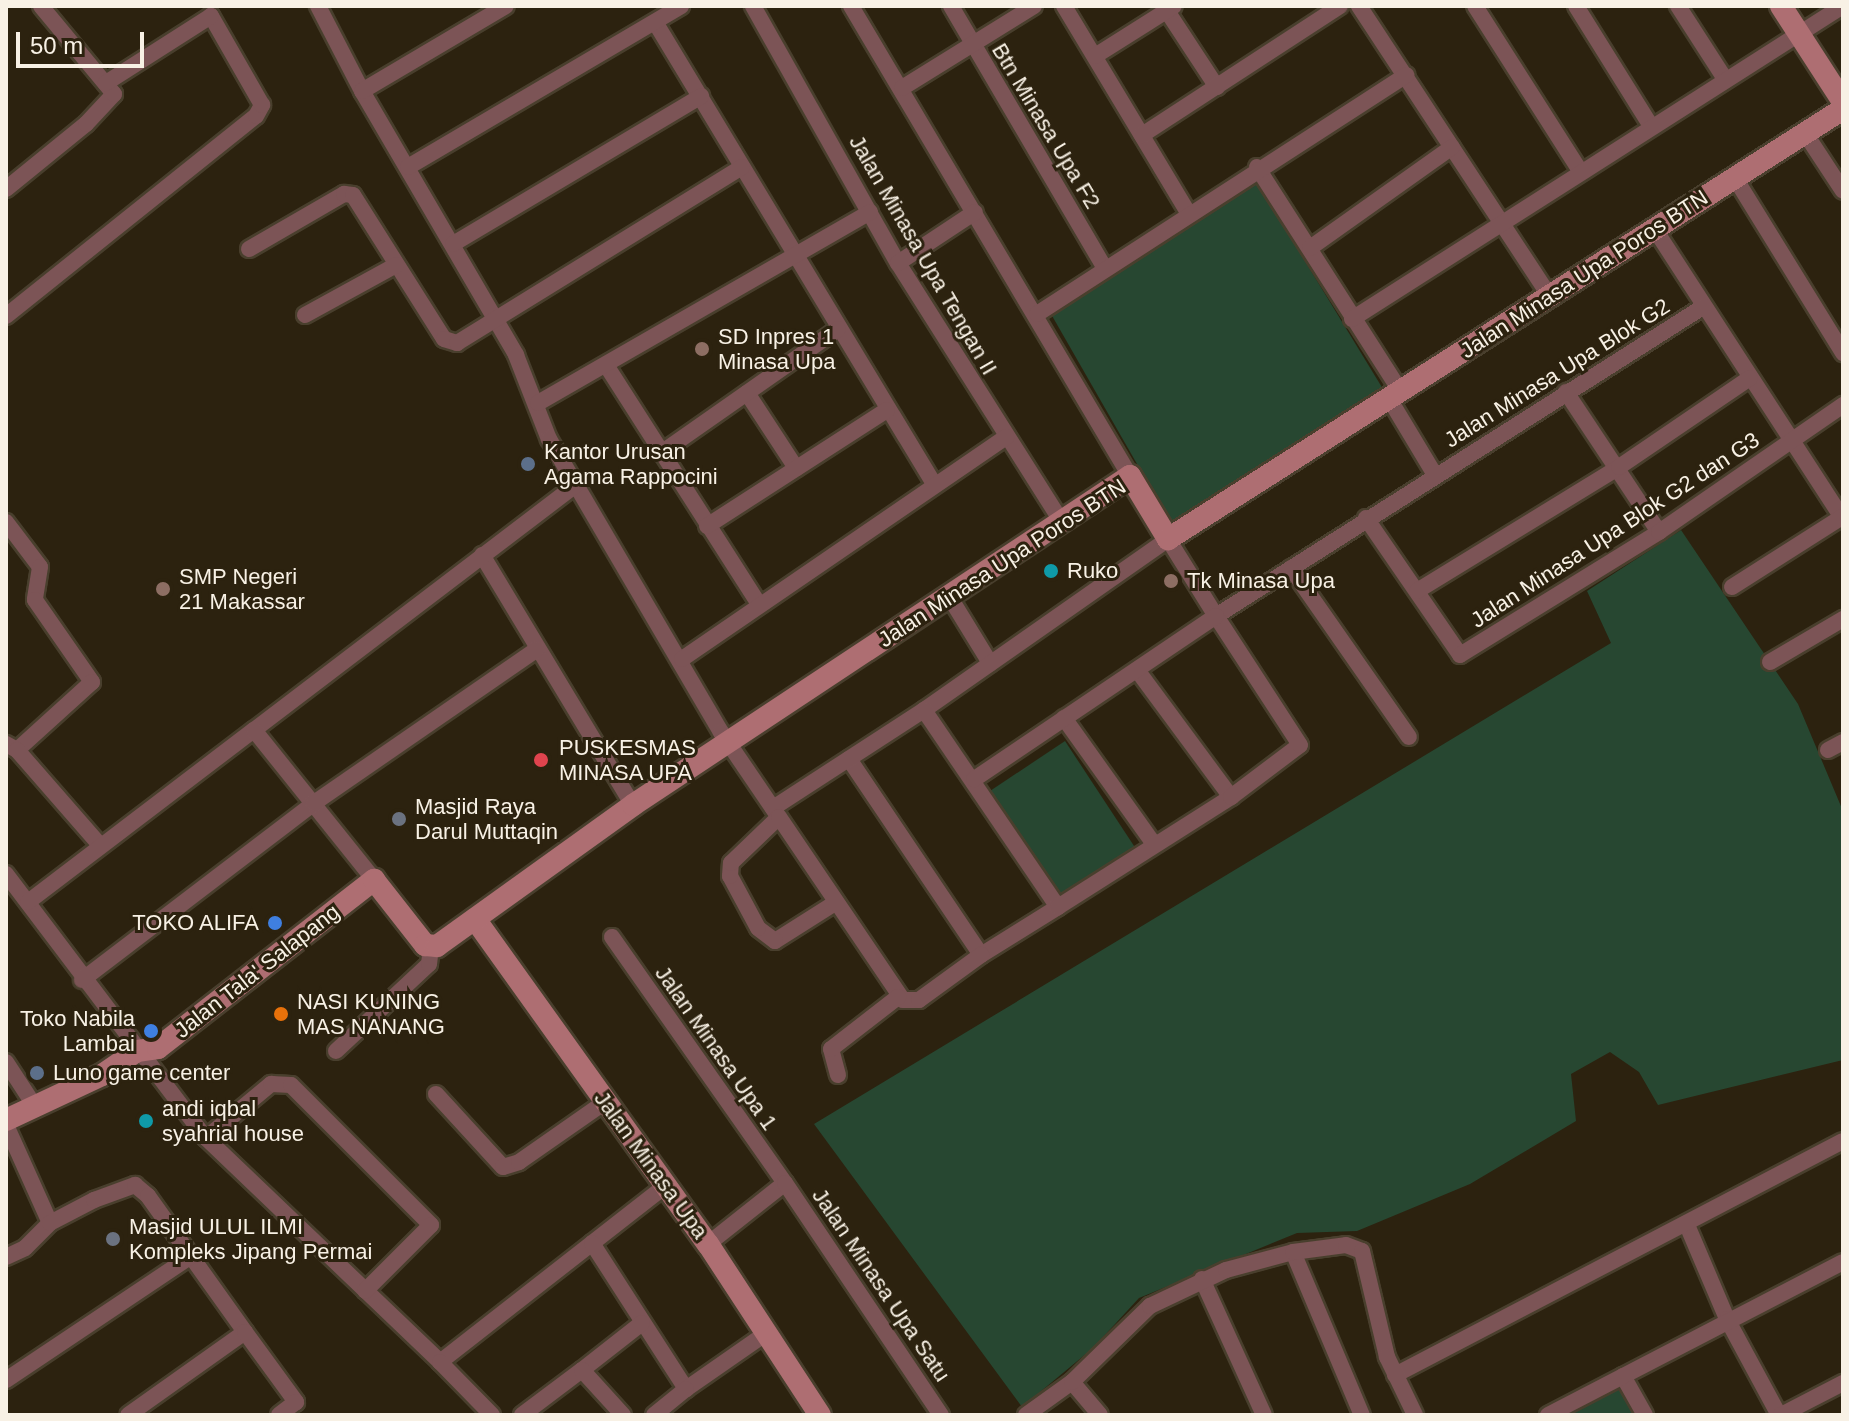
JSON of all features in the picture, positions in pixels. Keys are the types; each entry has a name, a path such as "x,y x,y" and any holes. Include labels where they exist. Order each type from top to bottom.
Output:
{"street":[{"path":"318,6 362,91 498,322 538,403 549,439 682,659 728,742 898,997"},
{"path":"362,91 506,6"},
{"path":"408,167 681,6"},
{"name":"Jalan Minasa Upa Tengan II","path":"753,6 898,263 1062,522"},
{"path":"851,6 1037,314 1130,476"},
{"name":"Btn Minasa Upa F2","path":"951,6 1105,268"},
{"path":"902,88 1034,6"},
{"path":"1064,6 1189,214"},
{"path":"1142,135 1340,6"},
{"path":"1359,6 1549,295"},
{"path":"1475,6 1580,171"},
{"path":"1576,6 1651,126"},
{"path":"1678,6 1725,79"},
{"path":"1781,6 1843,102"},
{"path":"1352,319 1843,6"},
{"path":"46,7 110,89"},
{"path":"1095,56 1171,8 1217,87"},
{"path":"6,189 86,124 110,89 211,16 254,84 261,111 6,316"},
{"path":"655,22 934,484"},
{"path":"1037,314 1257,167 1406,75"},
{"path":"453,244 701,96"},
{"name":"Jalan Minasa Upa Poros BTN","path":"431,948 633,805 1130,476 1168,539 1843,109"},
{"path":"1805,133 1843,191"},
{"path":"1310,248 1452,147"},
{"path":"249,249 349,193 359,200 396,265 447,342 460,342 498,322 742,167"},
{"path":"1257,167 1352,319 1435,475"},
{"path":"1735,178 1843,353"},
{"path":"538,403 870,212"},
{"path":"898,263 975,212"},
{"name":"Jalan Minasa Upa Blok G2","path":"1654,228 1842,518"},
{"path":"305,315 396,265"},
{"name":"Jalan Minasa Upa Blok G2","path":"974,779 1366,518 1703,307"},
{"path":"661,453 838,329"},
{"path":"606,365 759,604"},
{"path":"1366,518 1417,591 1619,467 1750,378"},
{"path":"1566,392 1619,467 1659,532"},
{"path":"747,393 796,468"},
{"name":"Jalan Minasa Upa Blok G2 dan G3","path":"1417,591 1460,655 1659,532 1843,405"},
{"path":"707,526 887,410"},
{"path":"682,659 1006,437"},
{"path":"28,902 576,485"},
{"path":"1732,587 1842,518"},
{"path":"6,522 40,567 35,600 92,682 11,747 100,845"},
{"path":"835,903 778,940 758,928 729,870 738,851 776,813 849,759 1168,539 1300,745 1231,797 981,955 919,1000 898,997 831,1049 838,1075"},
{"path":"482,555 633,805"},
{"path":"1291,568 1409,737"},
{"path":"949,596 990,663"},
{"path":"1770,662 1843,619"},
{"path":"82,980 314,803 537,649"},
{"path":"1137,670 1231,797"},
{"path":"924,710 974,779 1058,907"},
{"path":"1064,718 1154,844"},
{"path":"254,730 431,948 429,964 336,1051"},
{"path":"849,759 981,955"},
{"path":"6,874 82,980 206,1138 492,1415"},
{"name":"Jalan Tala' Salapang","path":"6,1122 137,1051 158,1048 374,880"},
{"name":"Jalan Minasa Upa","path":"475,919 708,1244 820,1415"},
{"name":"Jalan Minasa Upa 1","path":"612,937 785,1183"},
{"path":"6,1062 36,1108"},
{"path":"206,1138 271,1084 291,1085 431,1225 365,1291"},
{"path":"436,1094 503,1167 519,1162 605,1102"},
{"path":"6,1122 50,1223"},
{"path":"1395,1375 1843,1141"},
{"name":"Jalan Minasa Upa Satu","path":"708,1244 785,1183 941,1415"},
{"path":"6,1257 25,1248 50,1223 135,1185 193,1255 296,1402 279,1415"},
{"path":"440,1362 665,1186"},
{"path":"1687,1225 1727,1319 1780,1415 1843,1383"},
{"path":"592,1243 686,1389"},
{"path":"1026,1415 1072,1382 1136,1317 1202,1279 1293,1252 1346,1245 1362,1251 1395,1375 1415,1415"},
{"path":"1293,1252 1362,1415"},
{"path":"6,1380 193,1255"},
{"path":"1548,1415 1727,1319 1843,1262"},
{"path":"1202,1279 1264,1415"},
{"path":"522,1415 642,1323"},
{"path":"128,1415 245,1332"},
{"path":"654,1415 768,1332"},
{"path":"582,1370 623,1415"},
{"path":"1623,1376 1645,1415"},
{"path":"1072,1382 1100,1415"}],"green space":[{"path":"1255,179 1383,389 1172,525 1051,314"},
{"path":"1681,530 1798,704 1843,811 1843,1060 1658,1105 1639,1072 1610,1052 1571,1074 1576,1121 1470,1184 1357,1231 1297,1233 1139,1298 1093,1348 1022,1407 814,1124 1611,643 1587,591"},
{"path":"1065,741 1138,852 1058,905 984,795"},
{"path":"1624,1387 1640,1415 1562,1415"}],"place":[{"name":"SD Inpres 1 Minasa Upa","path":"702,349"},
{"name":"Kantor Urusan Agama Rappocini","path":"528,464"},
{"name":"Ruko","path":"1051,571"},
{"name":"Tk Minasa Upa","path":"1171,581"},
{"name":"SMP Negeri 21 Makassar","path":"163,589"},
{"name":"PUSKESMAS MINASA UPA","path":"541,760"},
{"name":"Masjid Raya Darul Muttaqin","path":"399,819"},
{"name":"TOKO ALIFA","path":"275,923"},
{"name":"NASI KUNING MAS NANANG","path":"281,1014"},
{"name":"Toko Nabila Lambai","path":"151,1031"},
{"name":"Luno game center","path":"37,1073"},
{"name":"andi iqbal syahrial house","path":"146,1121"},
{"name":"Masjid ULUL ILMI Kompleks Jipang Permai","path":"113,1239"}]}
